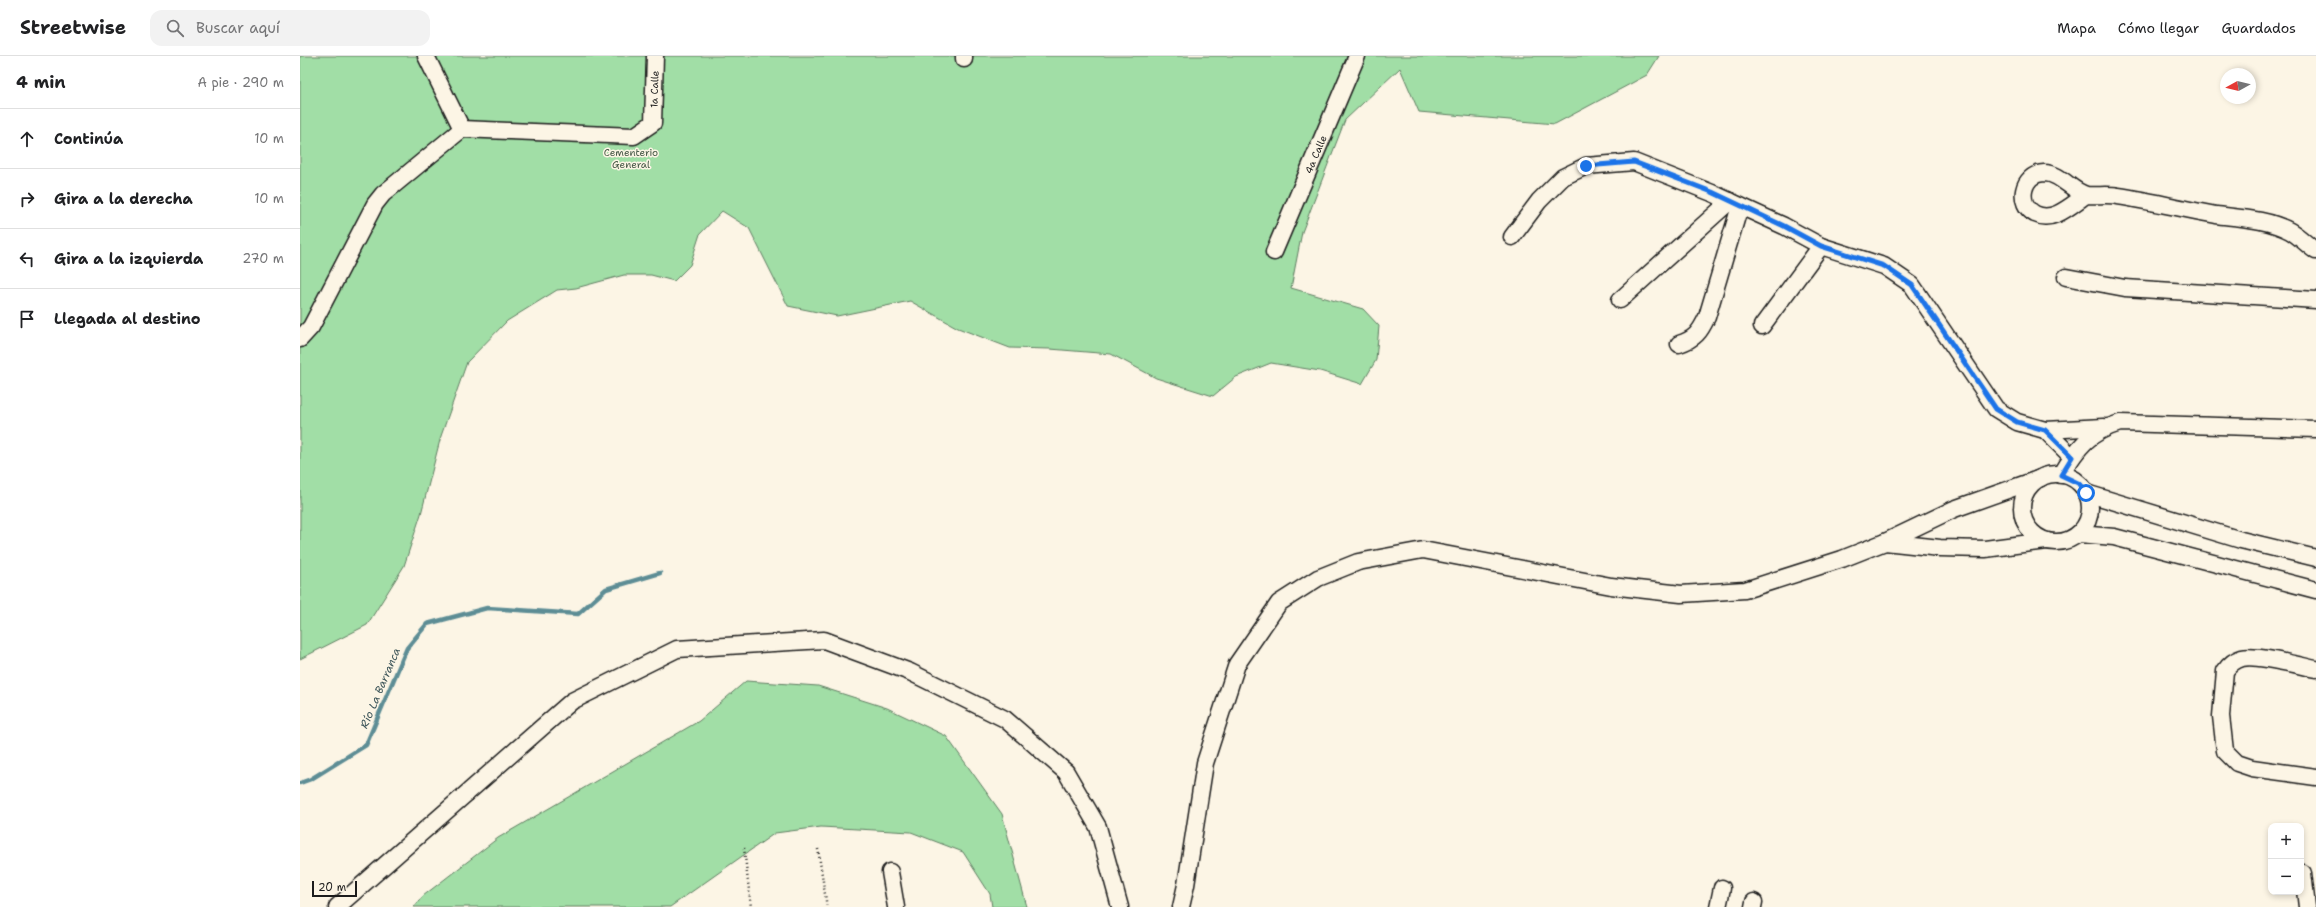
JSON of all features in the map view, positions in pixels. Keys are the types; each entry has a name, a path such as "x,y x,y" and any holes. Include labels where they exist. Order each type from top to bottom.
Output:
{"street":[{"path":"300,339 311,327 375,204 383,194 462,129 426,56"},
{"name":"1a Calle","path":"462,129 634,136 653,123 655,56"},
{"name":"4a Calle","path":"1274,252 1357,56"},
{"path":"1512,237 1540,201 1563,177 1586,166 1634,162 1735,203 1821,246 1884,266 1912,285 1996,409 2017,422 2045,430 2104,427 2120,423 2316,429"},
{"path":"2086,195 2118,196 2164,206 2271,224 2292,232 2316,251"},
{"path":"1620,300 1735,203"},
{"path":"1679,344 1691,340 1698,334 1707,317 1735,203"},
{"path":"1762,326 1821,246"},
{"path":"2066,277 2125,288 2316,300"},
{"path":"2061,475 2076,449 2104,427"},
{"path":"2045,430 2072,457"},
{"path":"1181,907 1206,763 1237,664 1279,603 1318,578 1358,562 1423,550 1611,586 1681,594 1738,591 1842,559 1886,542 1954,509 2051,475 2061,475 2080,484 2090,503 2090,514 2086,525 2079,534 2069,540 2057,543 2046,541 1985,549 1940,548 1886,542"},
{"path":"2041,478 2026,493 2023,504 2023,515 2028,526 2035,535 2046,541"},
{"path":"2086,493 2241,540 2316,558"},
{"path":"2079,534 2120,538 2316,590"},
{"path":"337,907 572,701 677,649 824,640 910,672 1005,719 1066,772 1098,827 1120,907"},
{"path":"2316,669 2253,658 2242,658 2229,665 2225,671 2221,716 2225,751 2237,763 2252,768 2316,777"},
{"path":"890,872 896,907"},
{"path":"2304,882 2307,907"},
{"path":"1718,907 1722,888"}],"path":[{"path":"744,848 751,907"},
{"path":"818,849 827,907"}],"green space":[{"name":"Cementerio General","path":"300,56 1659,56 1647,75 1555,124 1419,112 1400,68 1345,120 1302,232 1291,288 1363,309 1379,326 1376,360 1362,384 1320,371 1271,363 1236,377 1213,396 1156,378 1111,354 1050,349 1010,348 958,328 910,301 837,316 788,306 749,228 722,211 700,234 690,265 674,281 651,275 624,275 576,288 557,290 507,321 467,362 441,436 421,514 404,566 367,625 300,659"},
{"path":"746,681 818,686 887,708 946,736 1002,814 1027,907 992,907 990,894 963,852 911,832 821,827 775,833 670,907 414,907 423,896 498,838 699,721"}],"waterway":[{"name":"Río La Barranca","path":"300,783 311,779 366,745 407,648 427,624 487,608 578,614 606,589 660,573"}],"route":[{"path":"1586,166 1634,162 1712,192 1784,226 1821,246 1884,266 1912,285 1938,322 1983,393 1996,409 2017,422 2045,430 2072,457 2061,475 2071,478 2080,484 2086,493"}]}
